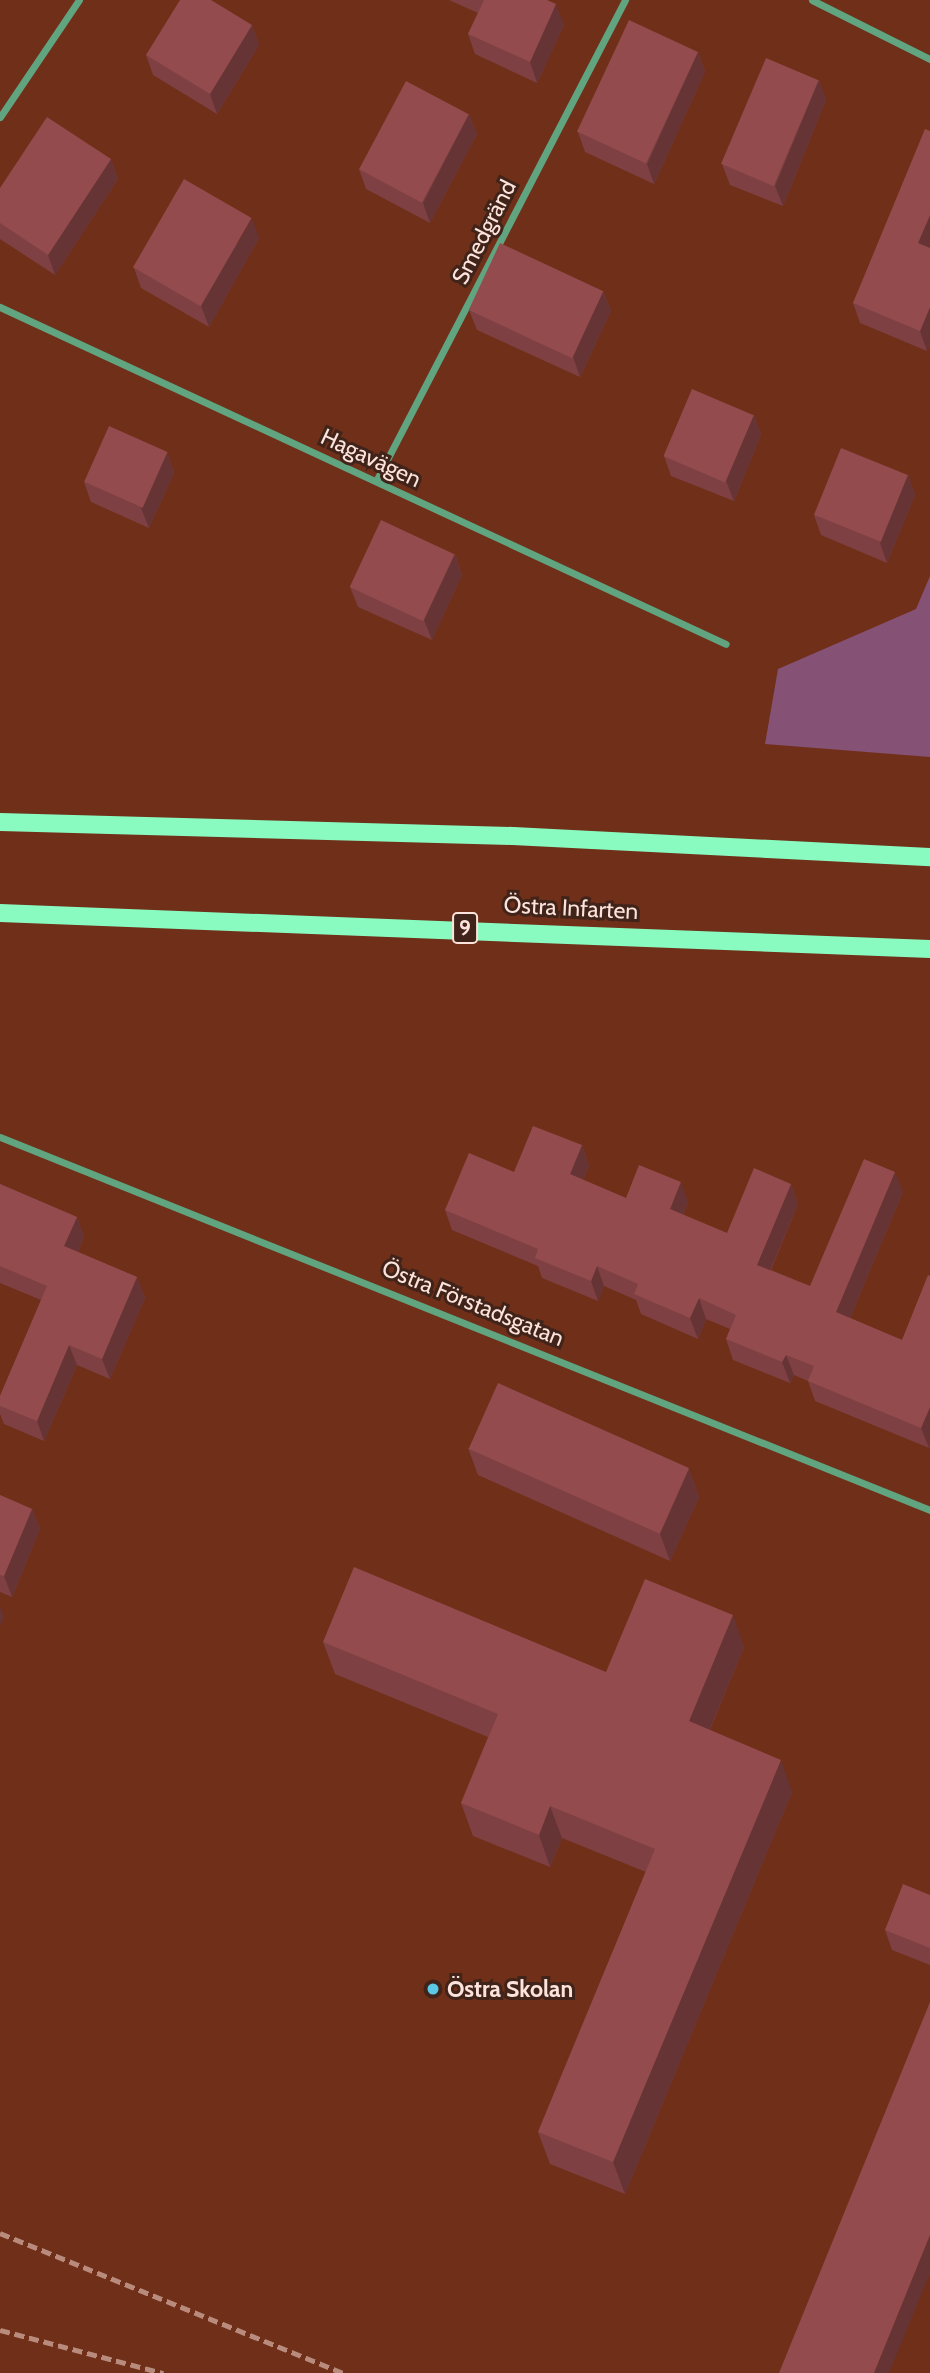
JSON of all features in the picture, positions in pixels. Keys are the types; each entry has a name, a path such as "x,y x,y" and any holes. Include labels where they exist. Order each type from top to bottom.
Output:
{"main road":[{"path":"0,822 513,836 930,857"},
{"name":"Östra Infarten","path":"0,912 930,949"}],"street":[{"path":"0,117 79,0"},
{"name":"Smedgränd","path":"376,481 625,0"},
{"path":"812,0 930,58"},
{"name":"Hagavägen","path":"0,307 726,644"},
{"name":"Östra Förstadsgatan","path":"0,1137 930,1510"}],"shaded area":[{"path":"930,576 930,757 765,744 778,669 916,609"}],"building":[{"path":"180,0 211,0 252,25 210,94 146,55"},
{"path":"484,0 547,0 556,4 530,62 468,34"},
{"path":"629,20 698,52 646,164 577,131"},
{"path":"766,58 818,80 774,186 721,164"},
{"path":"406,81 469,114 422,203 359,169"},
{"path":"47,117 111,159 48,255 0,223 0,188"},
{"path":"925,129 930,131 930,215 918,243 930,248 930,307 920,331 853,303"},
{"path":"184,179 252,218 201,306 133,267"},
{"path":"500,243 603,291 572,358 469,310"},
{"path":"692,389 754,415 725,482 663,456"},
{"path":"109,426 167,452 143,508 84,482"},
{"path":"841,448 908,475 881,542 814,515"},
{"path":"381,520 454,554 423,621 350,587"},
{"path":"533,1126 582,1145 570,1174 626,1198 639,1165 681,1182 670,1209 727,1233 754,1168 791,1184 757,1265 810,1286 864,1159 895,1172 836,1312 902,1340 928,1275 930,1276 930,1407 921,1428 808,1381 814,1366 786,1355 782,1362 726,1339 736,1315 699,1298 690,1318 634,1294 638,1284 597,1266 591,1281 535,1258 538,1249 445,1210 469,1153 514,1172"},
{"path":"0,1184 77,1217 64,1246 137,1277 102,1359 69,1345 37,1421 0,1406 0,1396 47,1286 0,1266"},
{"path":"498,1383 689,1468 660,1534 469,1449"},
{"path":"0,1495 32,1509 4,1576 0,1575"},
{"path":"354,1567 606,1672 645,1579 733,1615 689,1721 781,1760 613,2162 538,2132 655,1849 550,1806 539,1835 461,1803 498,1714 323,1642"},
{"path":"903,1884 930,1895 930,1948 885,1930"},
{"path":"930,2002 930,2235 874,2373 779,2373"}],"railway":[{"path":"0,2233 343,2373"},
{"path":"0,2330 163,2373"}],"place":[{"name":"Östra Skolan","path":"433,1989"}]}
